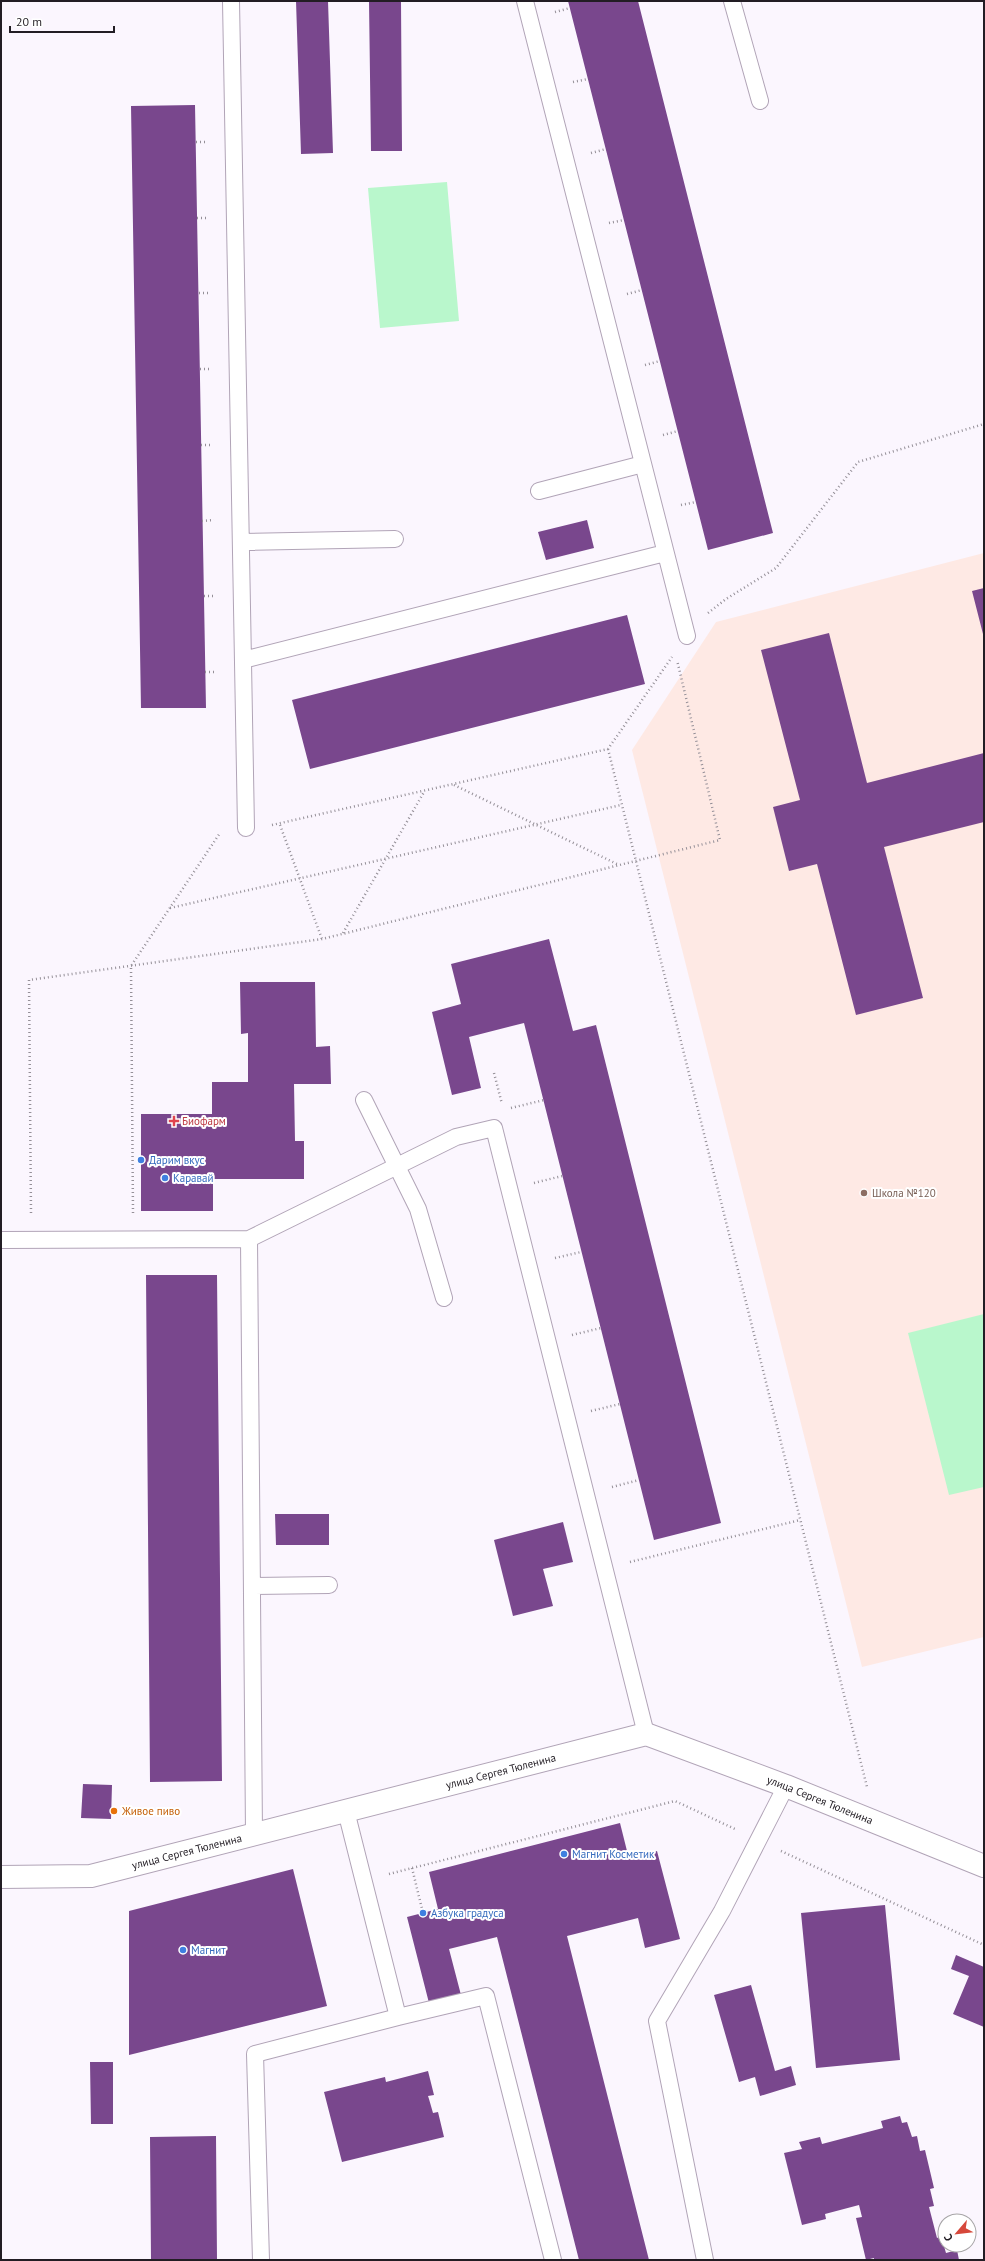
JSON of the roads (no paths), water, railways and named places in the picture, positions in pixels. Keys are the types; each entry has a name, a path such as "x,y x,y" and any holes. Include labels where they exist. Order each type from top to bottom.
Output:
{"street":[{"name":"улица Сергея Тюленина","path":"1,1876 91,1876 646,1734 786,1786 984,1866"}],"lane":[{"path":"231,1 246,828"},
{"path":"525,1 687,636"},
{"path":"732,1 760,101"},
{"path":"539,491 643,464"},
{"path":"241,542 395,539"},
{"path":"243,660 666,553"},
{"path":"364,1100 418,1209 444,1298"},
{"path":"1,1240 249,1239 456,1137 494,1128 646,1734"},
{"path":"249,1239 254,1834"},
{"path":"252,1586 329,1585"},
{"path":"705,2260 658,2021 722,1911 786,1786"},
{"path":"346,1811 398,2018"},
{"path":"261,2260 255,2054 486,1996 553,2260"}],"place":[{"name":"Биофарм","path":"174,1121"},
{"name":"Дарим вкус","path":"141,1160"},
{"name":"Каравай","path":"165,1178"},
{"name":"Школа №120","path":"864,1193"},
{"name":"Живое пиво","path":"114,1811"},
{"name":"Магнит Косметик","path":"564,1854"},
{"name":"Азбука градуса","path":"423,1913"},
{"name":"Магнит","path":"183,1950"}]}
